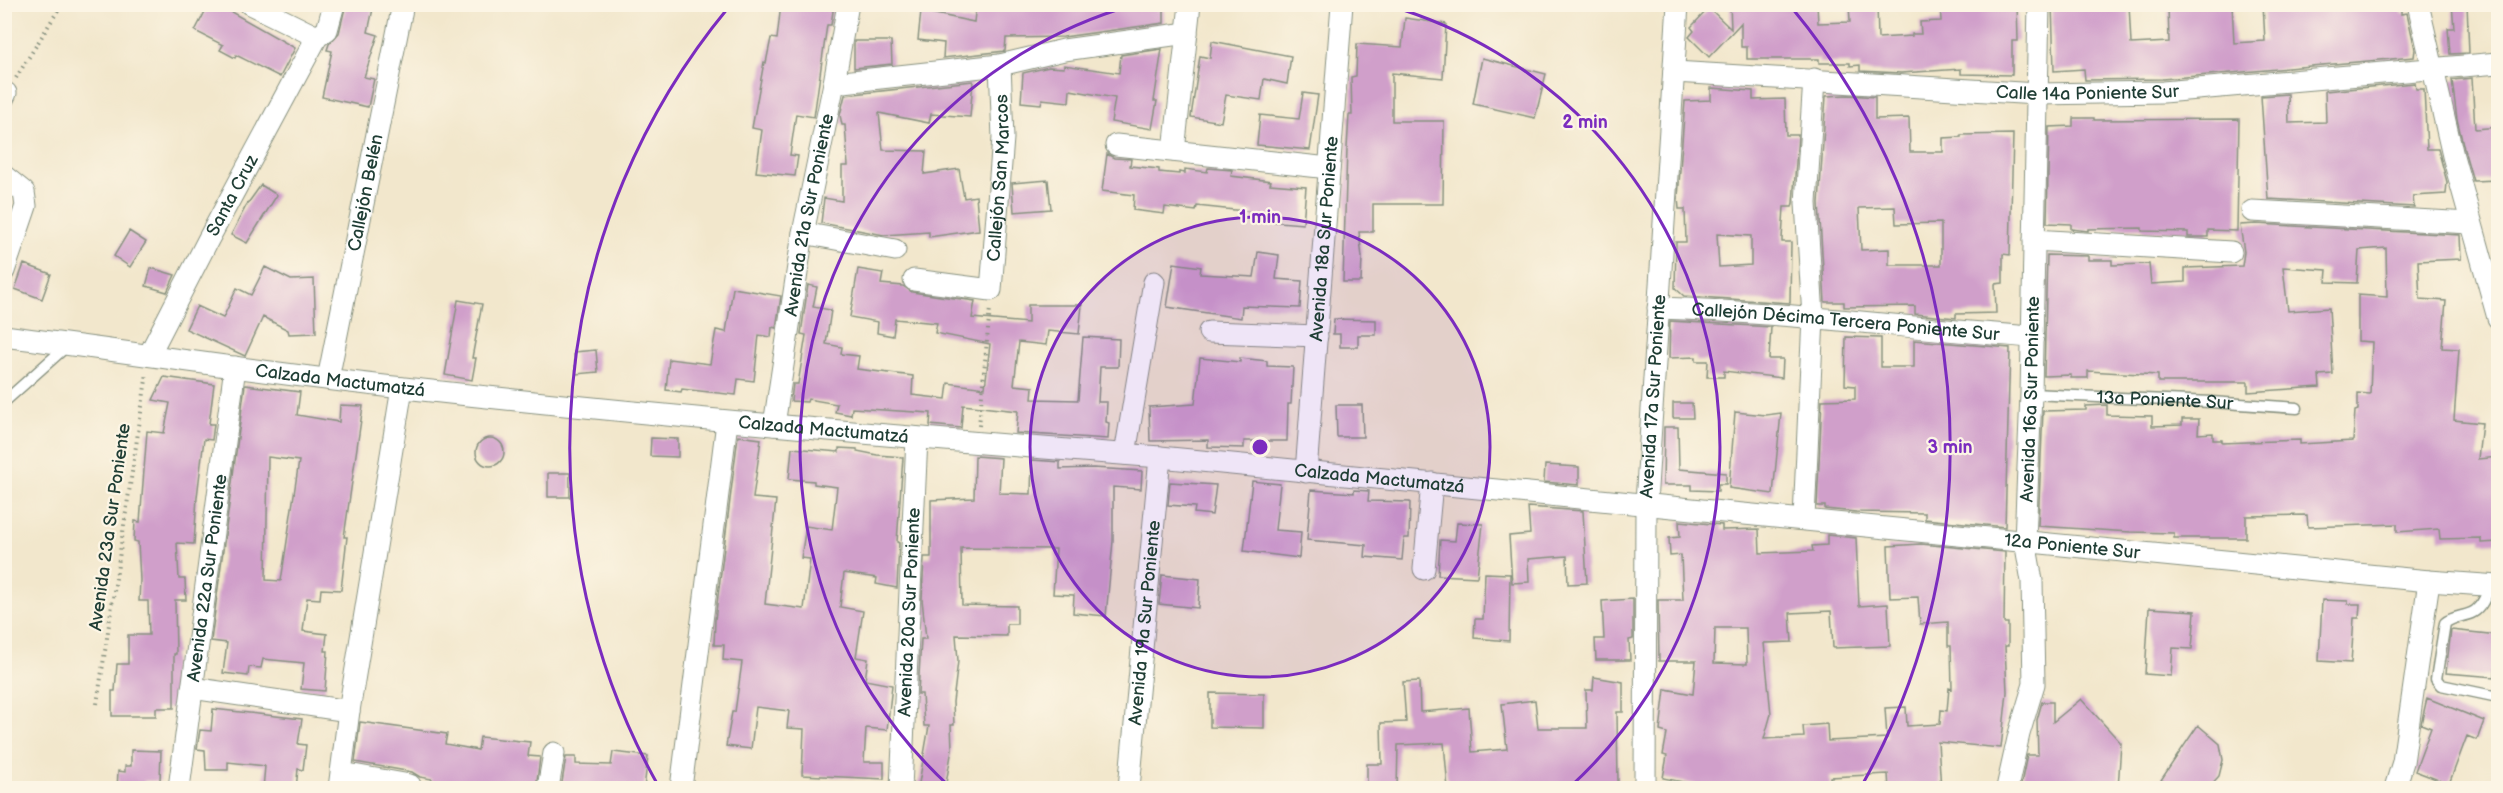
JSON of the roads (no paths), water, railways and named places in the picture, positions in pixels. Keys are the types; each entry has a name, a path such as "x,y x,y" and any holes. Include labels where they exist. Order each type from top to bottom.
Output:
{"street":[{"path":"250,4 317,37"},
{"name":"Santa Cruz","path":"149,355 317,37 327,30 334,4"},
{"name":"Callejón Belén","path":"328,379 403,4"},
{"name":"Avenida 21a Sur Poniente","path":"774,425 803,233 848,4"},
{"path":"1174,151 1190,4"},
{"name":"Avenida 18a Sur Poniente","path":"1306,472 1342,4"},
{"name":"Avenida 17a Sur Poniente","path":"1645,789 1646,503 1678,4"},
{"name":"Avenida 16a Sur Poniente","path":"2007,789 2019,734 2034,684 2032,581 2025,541 2031,394 2039,4"},
{"path":"2418,4 2470,224 2499,318"},
{"path":"834,83 1000,65 1064,50 1187,33"},
{"name":"Calle 14a Poniente Sur","path":"1674,72 2037,94 2163,92 2499,63"},
{"name":"Callejón San Marcos","path":"914,280 991,290 1003,138 1000,65"},
{"path":"1804,519 1813,317 1806,203 1814,79"},
{"path":"1116,145 1329,168"},
{"path":"4,176 24,192 26,206 4,271"},
{"path":"2252,211 2470,224"},
{"path":"803,233 895,250"},
{"path":"2034,240 2231,252"},
{"path":"1125,454 1154,282"},
{"name":"Callejón Décima Tercera Poniente Sur","path":"1659,308 1733,310 1897,327 2032,337"},
{"path":"1209,332 1317,336"},
{"name":"Calzada Mactumatzá","path":"4,336 402,388 727,422 1160,457 1646,503"},
{"name":"Avenida 22a Sur Poniente","path":"179,789 235,367"},
{"path":"402,388 349,711 341,781 410,784"},
{"path":"681,789 727,422"},
{"name":"Avenida 20a Sur Poniente","path":"901,789 917,438"},
{"name":"Avenida 19a Sur Poniente","path":"1129,789 1160,457"},
{"path":"1424,569 1432,483"},
{"name":"12a Poniente Sur","path":"1646,503 2494,586"},
{"path":"2395,789 2403,762 2429,581"},
{"path":"192,688 349,711"},
{"path":"548,789 554,753"}],"lane":[{"path":"4,402 69,344"},
{"name":"13a Poniente Sur","path":"2031,394 2297,408"},
{"path":"2494,586 2481,606 2474,612 2450,618 2445,623 2436,679 2441,685 2499,697"}]}
